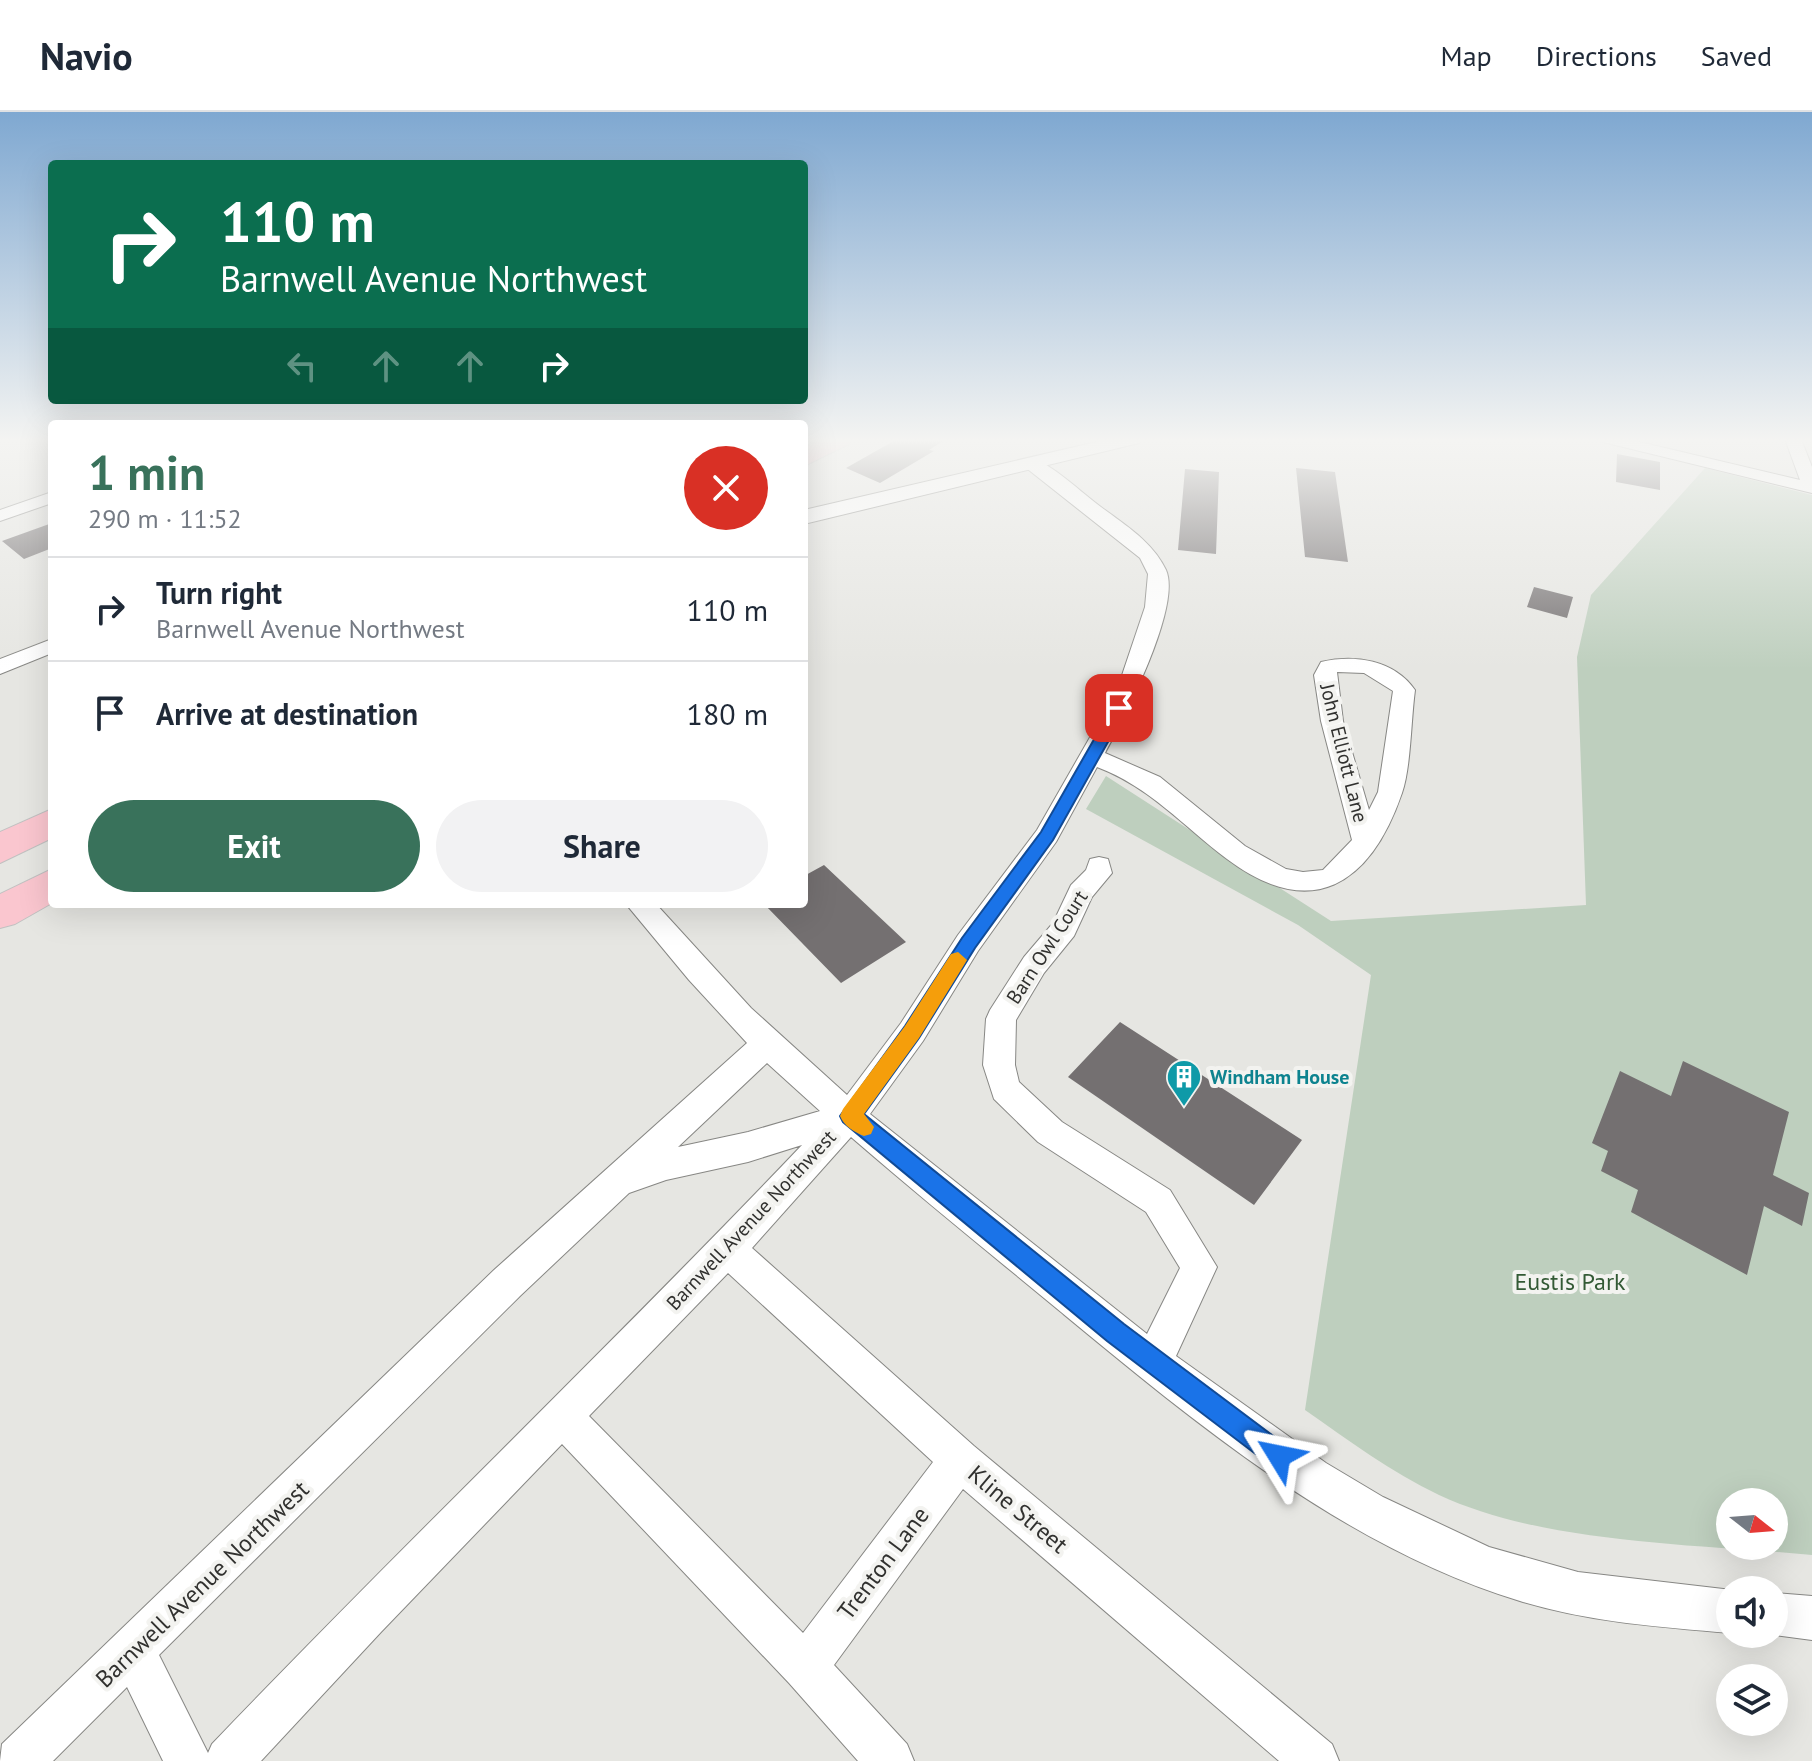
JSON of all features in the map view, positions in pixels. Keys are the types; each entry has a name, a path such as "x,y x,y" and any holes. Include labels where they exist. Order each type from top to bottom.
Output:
{"main road":[{"path":"0,849 48,824"},
{"path":"0,913 48,886"}],"street":[{"name":"Barnwell Avenue Northwest","path":"229,1761 365,1616 727,1249 850,1116 912,1032 968,943 1047,836 1093,757 1128,690 1140,658 1155,607 1158,574 1148,555 1101,516"},
{"path":"0,667 48,647"},
{"name":"John Elliott Lane","path":"1093,757 1124,767 1149,781 1243,857 1286,877 1307,882 1327,879 1340,872 1365,841 1390,792 1404,690 1395,679 1380,670 1340,664 1329,667 1324,682 1365,841"},
{"name":"Barn Owl Court","path":"1099,866 1099,873 1081,892 1064,929 1034,965 1001,1019 999,1065 1005,1089 1050,1132 1158,1201 1199,1267 1153,1362"},
{"path":"643,908 689,961 768,1043 850,1116 1153,1362 1299,1470 1363,1508 1472,1562 1543,1587 1598,1600 1716,1610"},
{"name":"Barnwell Avenue Northwest","path":"19,1761 587,1207 768,1043"},
{"path":"587,1207 625,1183 664,1165 748,1147 850,1116"},
{"name":"Kline Street","path":"727,1249 960,1460 1315,1761"},
{"path":"562,1416 805,1667 890,1761"},
{"name":"Trenton Lane","path":"805,1667 960,1460"},
{"path":"1788,1616 1812,1618"},
{"path":"133,1652 188,1761"}],"green space":[{"name":"Eustis Park","path":"1662,516 1812,516 1812,1555 1788,1553 1788,1488 1716,1488 1716,1548 1573,1533 1525,1524 1439,1495 1370,1455 1305,1410 1371,975 1298,925 1086,809 1106,776 1331,921 1586,905 1577,657 1591,595"}],"building":[{"path":"1181,516 1217,516 1216,554 1178,550"},
{"path":"1301,516 1341,516 1348,562 1305,557"},
{"path":"48,524 48,550 24,559 2,541"},
{"path":"1534,587 1573,597 1567,618 1527,607"},
{"path":"824,865 906,942 841,983 768,908 808,908 808,874"},
{"name":"Windham House","path":"1120,1022 1302,1140 1254,1205 1068,1077"},
{"path":"1683,1061 1789,1112 1773,1175 1809,1193 1802,1226 1764,1206 1747,1275 1631,1212 1638,1190 1601,1171 1608,1151 1592,1143 1620,1071 1671,1096"}],"slow traffic":[{"path":"864,1127 850,1116 912,1032 958,960"}],"place":[{"name":"Windham House","path":"1184,1108"}],"route":[{"path":"1119,708 1047,836 968,943 912,1032 850,1116 1116,1333 1279,1456"}]}
